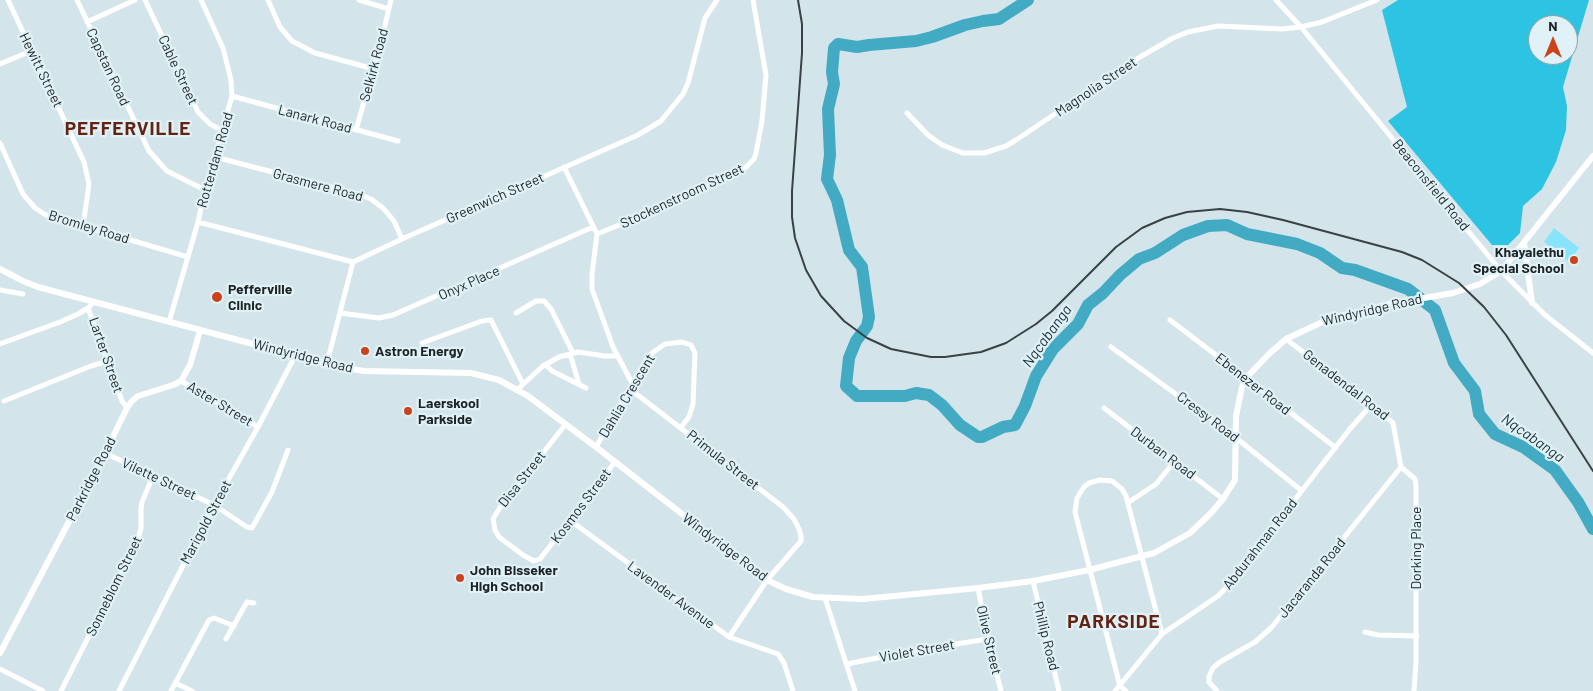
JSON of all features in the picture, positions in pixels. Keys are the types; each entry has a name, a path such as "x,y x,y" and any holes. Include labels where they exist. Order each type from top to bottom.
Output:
{"street":[{"name":"Hewitt Street","path":"8,0 84,162 89,184 83,226"},
{"name":"Capstan Road","path":"77,0 149,151 167,171 205,190"},
{"path":"87,22 135,0"},
{"name":"Cable Street","path":"146,0 193,105 203,118 222,131"},
{"name":"Rotterdam Road","path":"169,322 232,96 231,80 224,48 201,0"},
{"path":"268,0 285,34 297,44 315,53 374,69"},
{"path":"358,0 389,8"},
{"name":"Selkirk Road","path":"356,130 374,69 391,0"},
{"name":"Stockenstroom Street","path":"598,234 663,207 745,168 754,159 760,129 766,75 752,0"},
{"name":"Beaconsfield Road","path":"1276,0 1301,27 1501,271 1545,315 1593,353"},
{"name":"Magnolia Street","path":"907,113 928,135 942,145 963,153 984,153 1011,143 1140,57 1173,38 1188,32 1218,26 1282,29 1301,27 1330,20 1377,0"},
{"name":"Greenwich Street","path":"353,262 638,135 657,124 670,112 686,88 705,18 716,1"},
{"path":"0,64 31,51"},
{"name":"Lanark Road","path":"232,96 398,141"},
{"name":"Bromley Road","path":"0,143 23,194 28,201 46,216 188,257"},
{"name":"Windyridge Road","path":"0,268 23,281 91,305 169,322 347,368 364,371 471,373 499,380 518,389 596,447 767,580 803,594 825,598 863,599 1033,581 1089,570 1154,553 1190,533 1211,513 1235,480 1235,437 1242,387 1246,378 1269,354 1286,339 1328,319 1394,303 1453,293 1480,284 1501,271 1593,156"},
{"name":"Grasmere Road","path":"215,158 361,195 378,204 398,228 402,239"},
{"path":"564,167 598,234 591,282 618,356 632,387"},
{"path":"198,222 353,262 327,363"},
{"name":"Onyx Place","path":"340,313 379,318 393,315 593,227"},
{"path":"1524,243 1532,303"},
{"path":"0,290 23,294"},
{"path":"516,313 536,301 544,301 551,309 571,353 580,385"},
{"path":"0,344 60,322 78,314 91,305"},
{"name":"Larter Street","path":"91,305 122,401 128,408"},
{"path":"422,342 482,321 491,320 523,384"},
{"name":"Ebenezer Road","path":"1170,320 1336,448"},
{"path":"181,381 190,365 200,330"},
{"name":"Genadendal Road","path":"1286,339 1372,404 1393,423 1401,467"},
{"name":"Dahlia Crescent","path":"596,447 646,360 658,348 665,344 676,342 691,345 695,353 692,411 681,427"},
{"name":"Cressy Road","path":"1112,347 1235,437 1302,491"},
{"path":"518,389 546,365 571,353 583,352 618,356"},
{"name":"Marigold Street","path":"120,691 214,505 296,354"},
{"path":"4,401 108,361"},
{"path":"546,365 552,371 586,388"},
{"name":"Parkridge Road","path":"0,653 132,401 138,396 173,386 181,381"},
{"name":"Aster Street","path":"181,381 258,427"},
{"name":"Primula Street","path":"632,387 783,507 797,524 801,532 800,541 767,580"},
{"name":"Abdurahman Road","path":"1115,691 1162,634 1218,596 1227,587 1372,404"},
{"name":"Durban Road","path":"1104,408 1223,498"},
{"name":"Disa Street","path":"523,555 499,537 495,530 493,519 565,424"},
{"name":"Vilette Street","path":"105,453 214,505 247,527 252,528 272,492 288,450"},
{"name":"Kosmos Street","path":"523,555 534,561 540,559 615,462"},
{"path":"1129,502 1156,484 1174,462"},
{"name":"Dorking Place","path":"1401,467 1415,479 1416,484 1414,691"},
{"name":"Jacaranda Road","path":"1217,691 1209,682 1210,673 1220,662 1255,642 1271,628 1401,467"},
{"name":"Sonneblom Street","path":"61,691 138,539 141,528 142,502 153,476"},
{"path":"1126,691 1120,686 1075,512 1075,503 1080,492 1089,483 1100,480 1112,481 1122,488 1129,502 1162,634"},
{"name":"Lavender Avenue","path":"571,521 729,637 778,654 784,663 793,691"},
{"path":"729,637 767,580"},
{"name":"Phillip Road","path":"1033,581 1059,691"},
{"name":"Olive Street","path":"978,588 999,691"},
{"path":"825,598 848,664 855,691"},
{"path":"226,639 247,602 254,603"},
{"path":"171,691 209,620 214,618 234,626"},
{"path":"1366,632 1378,635 1416,636"},
{"name":"Violet Street","path":"848,664 988,639"},
{"path":"0,669 43,691"},
{"path":"175,683 192,691"}],"shaded area":[{"path":"1398,0 1589,0 1578,37 1578,15 1528,15 1528,65 1570,65 1563,87 1567,106 1566,130 1556,162 1542,189 1523,206 1520,233 1508,245 1492,245 1388,121 1407,107 1382,10"},
{"path":"1554,228 1579,248 1569,262 1544,242"}],"waterway":[{"name":"Nqcabanga","path":"1028,0 999,19 965,25 916,41 857,47 838,44 834,48 832,72 834,84 828,109 830,155 827,179 837,200 849,250 862,267 869,317 867,326 856,341 849,358 846,386 857,396 905,396 916,393 929,395 942,405 960,425 978,437 1003,427 1015,425 1025,406 1036,376 1053,349 1078,324 1088,305 1139,259 1155,253 1183,235 1208,226 1227,225 1247,234 1297,244 1320,253 1342,268 1355,270 1408,289 1435,310 1454,363 1475,391 1479,414 1495,434 1523,447 1555,470 1578,502 1593,529"}],"railway":[{"path":"798,0 802,24 802,53 792,191 792,217 795,238 806,270 821,296 844,321 867,338 891,349 931,357 981,352 1006,343 1036,324 1052,311 1116,247 1142,228 1165,218 1187,212 1220,209 1247,212 1402,252 1422,260 1459,283 1484,307 1506,335 1593,471"}],"place":[{"name":"Khayalethu Special School","path":"1574,260"},
{"name":"Pefferville Clinic","path":"217,297"},
{"name":"Astron Energy","path":"365,351"},
{"name":"Laerskool Parkside","path":"408,411"},
{"name":"John Bisseker High School","path":"460,578"}],"district":[{"name":"PEFFERVILLE","path":"128,129"},
{"name":"PARKSIDE","path":"1114,622"}]}
